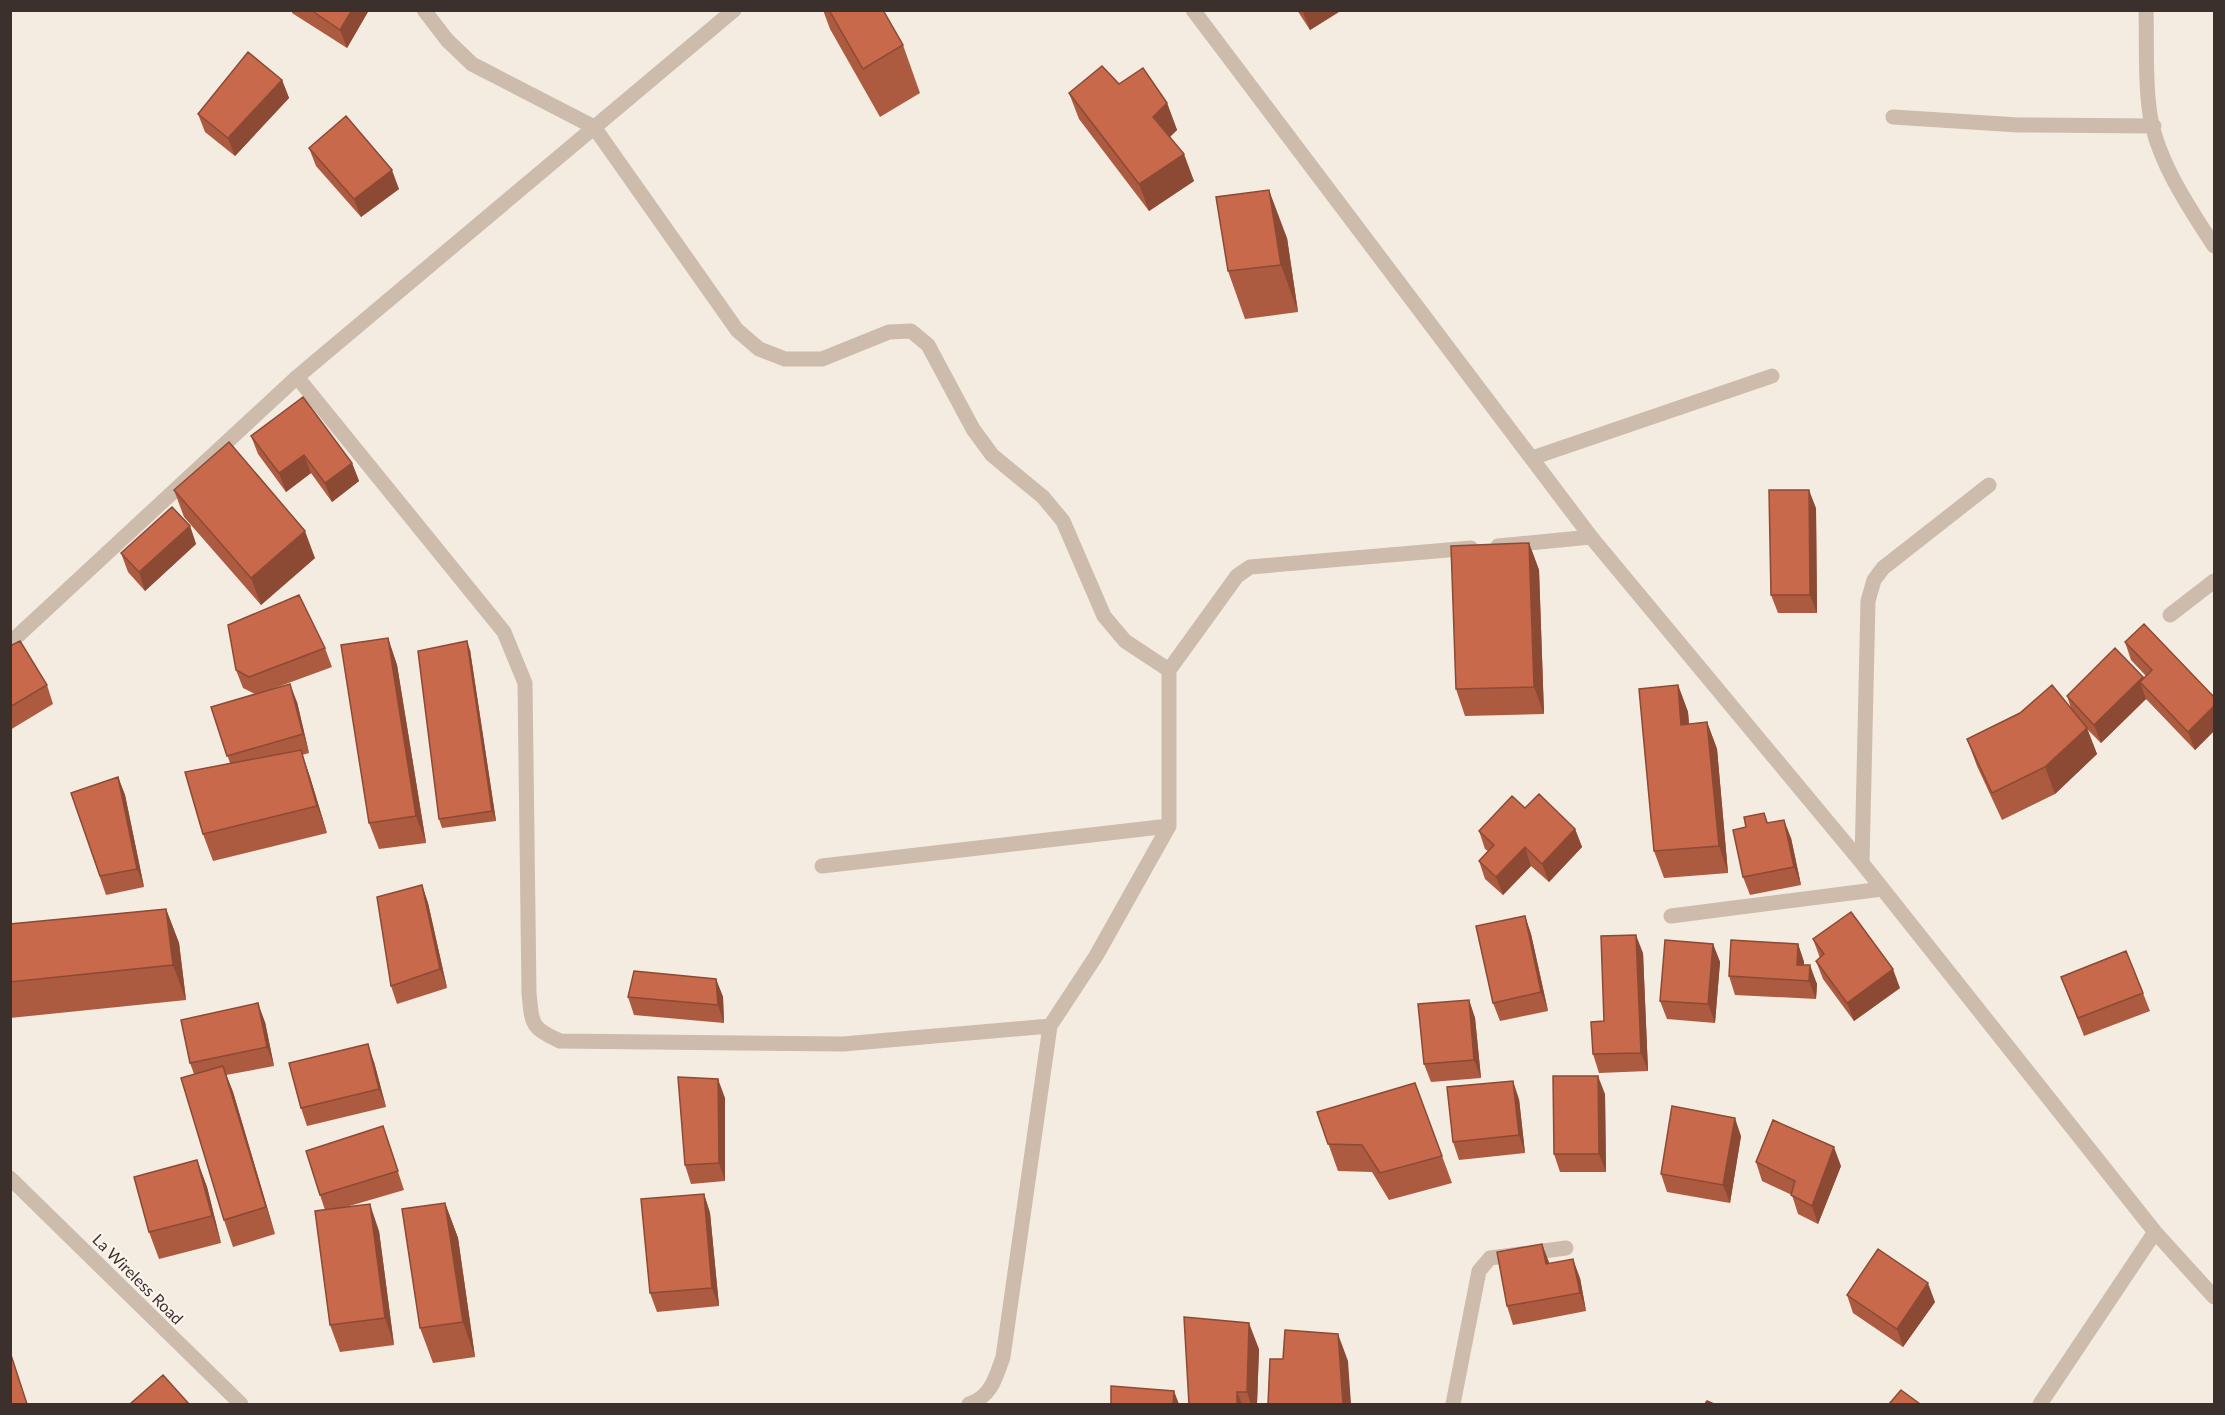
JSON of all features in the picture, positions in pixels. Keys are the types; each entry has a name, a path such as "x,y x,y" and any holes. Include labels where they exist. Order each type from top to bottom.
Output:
{"street":[{"path":"424,10 447,40 472,64 594,127 737,330 759,349 785,359 822,359 889,332 910,332 928,345 973,429 992,455 1043,497 1063,521 1104,616 1125,641 1169,670"},
{"path":"10,643 297,377 734,10"},
{"path":"1193,10 1591,537 1862,863 2155,1232 2214,1297"},
{"path":"2145,10 2149,108 2162,157 2189,207 2214,246"},
{"path":"1893,117 2018,125 2154,126"},
{"path":"1532,458 1772,376"},
{"path":"297,377 504,632 525,683 529,993 531,1020 541,1033 560,1041 843,1044 1050,1026"},
{"path":"1862,863 1868,601 1874,580 1883,568 1989,485"},
{"path":"969,1404 978,1401 993,1386 1003,1358 1050,1026 1096,956 1169,826 1169,670 1237,576 1250,567 1591,537"},
{"path":"2170,615 2214,581"},
{"path":"822,866 1169,826"},
{"path":"1671,916 1882,889"},
{"name":"La Wireless Road","path":"10,1178 241,1404"},
{"path":"2040,1404 2155,1232"},
{"path":"1453,1404 1479,1271 1490,1258 1566,1248"}],"building":[{"path":"311,10 352,10 340,30"},
{"path":"829,10 883,10 903,45 863,69"},
{"path":"248,52 282,80 228,138 198,114"},
{"path":"1102,66 1119,84 1143,68 1167,103 1153,117 1184,154 1139,184 1069,93"},
{"path":"346,116 392,170 354,199 309,148"},
{"path":"1269,190 1281,265 1228,271 1216,197"},
{"path":"303,397 352,463 325,483 304,455 279,473 251,436"},
{"path":"229,442 305,531 251,578 174,490"},
{"path":"1769,490 1809,490 1810,595 1771,595"},
{"path":"172,507 190,526 139,572 121,553"},
{"path":"1529,543 1534,687 1456,689 1451,546"},
{"path":"299,595 325,648 249,677 236,670 228,625"},
{"path":"2144,624 2214,697 2214,706 2188,732 2140,682 2152,670 2125,642"},
{"path":"388,638 416,816 369,823 341,645"},
{"path":"20,641 47,685 10,707 10,646"},
{"path":"467,641 492,811 439,819 418,651"},
{"path":"2115,648 2143,677 2094,725 2067,696"},
{"path":"290,684 303,734 227,756 211,707"},
{"path":"1678,685 1681,725 1707,722 1719,846 1654,851 1639,689"},
{"path":"2052,685 2087,728 2045,767 1992,793 1967,739 2020,713"},
{"path":"301,750 317,806 203,834 185,772"},
{"path":"118,777 137,869 100,876 71,793"},
{"path":"1539,794 1575,829 1542,864 1525,847 1496,877 1479,861 1494,845 1479,831 1512,796 1525,808"},
{"path":"1764,813 1767,823 1784,820 1794,867 1743,877 1733,830 1746,827 1744,817"},
{"path":"422,885 440,969 391,986 377,897"},
{"path":"166,909 173,965 10,982 10,924"},
{"path":"1851,912 1893,969 1847,1003 1816,961 1824,954 1813,939"},
{"path":"1525,916 1541,992 1493,1003 1476,926"},
{"path":"1636,935 1641,1053 1593,1054 1591,1022 1604,1021 1601,936"},
{"path":"1665,940 1713,944 1708,1004 1660,1001"},
{"path":"1731,940 1798,944 1797,965 1810,965 1809,981 1729,976"},
{"path":"2126,951 2143,993 2078,1018 2061,977"},
{"path":"634,971 716,979 718,1005 628,997"},
{"path":"1469,1000 1474,1060 1424,1064 1418,1004"},
{"path":"258,1003 267,1047 190,1063 181,1020"},
{"path":"368,1044 379,1089 301,1108 289,1063"},
{"path":"223,1066 266,1207 224,1220 181,1078"},
{"path":"1553,1076 1598,1076 1599,1154 1554,1154"},
{"path":"678,1077 718,1079 719,1163 685,1165"},
{"path":"1513,1081 1519,1135 1453,1142 1447,1087"},
{"path":"1415,1083 1442,1156 1380,1173 1362,1145 1328,1144 1317,1112"},
{"path":"1672,1106 1735,1118 1723,1185 1661,1174"},
{"path":"1773,1120 1834,1147 1812,1206 1791,1195 1795,1181 1756,1162"},
{"path":"383,1126 398,1171 320,1195 306,1151"},
{"path":"197,1160 212,1216 149,1232 134,1177"},
{"path":"704,1194 712,1288 650,1293 641,1199"},
{"path":"445,1203 463,1322 420,1328 402,1209"},
{"path":"370,1204 385,1318 330,1325 315,1211"},
{"path":"1542,1244 1546,1264 1573,1259 1580,1293 1507,1306 1497,1252"},
{"path":"1878,1249 1928,1283 1897,1329 1847,1295"},
{"path":"1184,1317 1249,1323 1247,1392 1237,1392 1237,1404 1189,1404"},
{"path":"1285,1330 1338,1334 1343,1404 1268,1404 1270,1359 1283,1359"},
{"path":"11,1355 27,1404 10,1404"},
{"path":"163,1375 189,1404 130,1404"},
{"path":"1111,1386 1174,1391 1173,1404 1111,1404"},
{"path":"1901,1390 1920,1404 1889,1404"}]}
